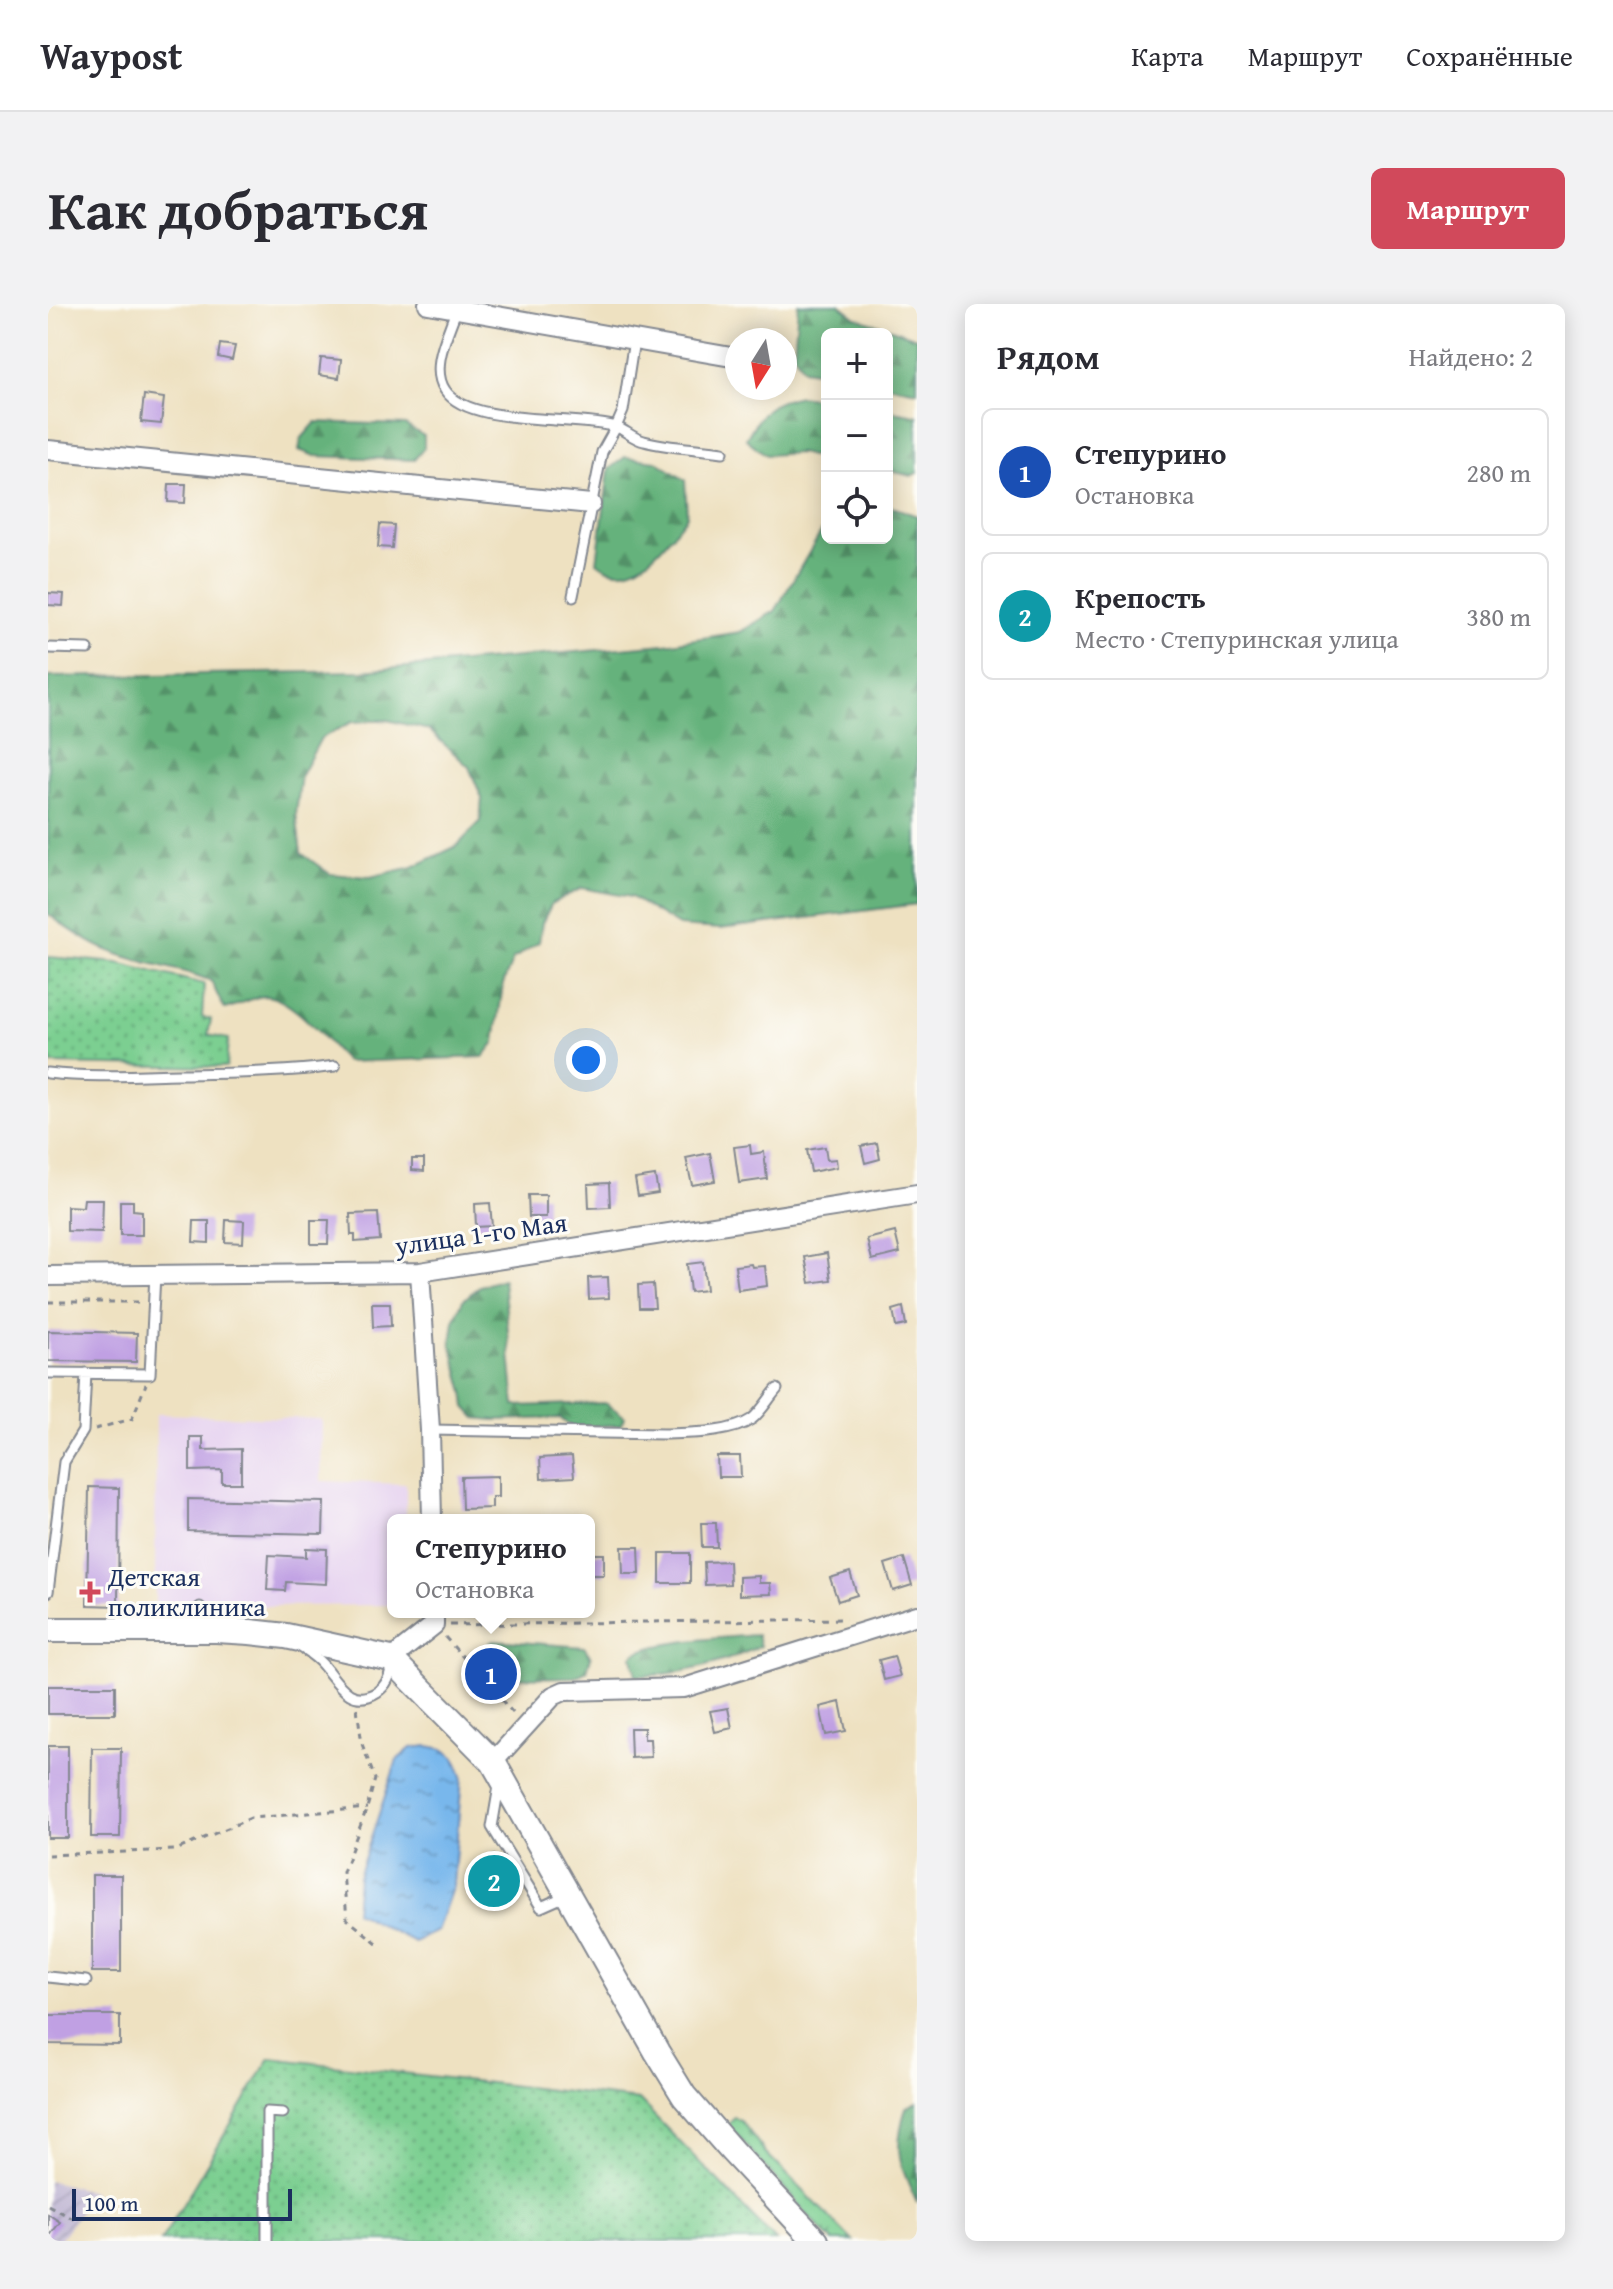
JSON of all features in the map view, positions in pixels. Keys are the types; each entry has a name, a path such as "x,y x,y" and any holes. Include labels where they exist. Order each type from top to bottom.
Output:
{"street":[{"path":"428,304 457,306 725,356"},
{"path":"48,450 591,504"},
{"name":"улица 1-го Мая","path":"48,1276 420,1272 917,1194"},
{"path":"420,1272 432,1514"},
{"path":"497,1768 525,1727 553,1696 564,1691 684,1688 917,1615"},
{"path":"48,1630 200,1618 391,1659 497,1768 684,2096 816,2241"},
{"path":"391,1659 434,1618"}],"lane":[{"path":"457,306 441,353 440,373 445,389 457,402 484,412 616,427 641,441 723,452"},
{"path":"573,596 602,452 623,411 634,340"},
{"path":"48,648 88,649"},
{"path":"48,1073 140,1075 298,1071 335,1066"},
{"path":"48,1373 150,1374 155,1274"},
{"path":"48,1592 64,1462 83,1431 86,1373"},
{"path":"430,1430 701,1432 728,1428 752,1419 777,1389"},
{"path":"286,1636 319,1660 346,1693 356,1696 366,1697 383,1687 392,1669 391,1659"},
{"path":"48,1977 86,1981"},
{"path":"267,2241 267,2112 283,2113"}],"path":[{"path":"48,1302 153,1302"},
{"path":"83,1431 132,1419 150,1374"},
{"path":"434,1618 857,1619 870,1631"},
{"path":"434,1618 525,1727"},
{"path":"356,1696 362,1744 375,1779 343,1872 347,1919 377,1943"},
{"path":"48,1855 176,1850 251,1818 367,1808"},
{"path":"48,2205 79,2222"}],"shaded area":[{"path":"156,1414 322,1419 321,1481 406,1484 406,1514 387,1514 387,1605 155,1607"},
{"path":"48,2180 94,2192 59,2241 48,2241"}],"green space":[{"path":"798,304 839,304 856,317 888,328 821,328 821,372 804,369 797,358"},
{"path":"893,330 917,338 917,391 893,386"},
{"path":"797,397 821,399 821,458 799,453 766,455 746,439 767,409 780,401 797,400"},
{"path":"893,411 917,415 917,473 911,476 893,472"},
{"path":"316,422 405,425 424,436 424,448 414,460 315,456 299,450 301,439"},
{"path":"625,457 656,461 685,480 687,516 648,560 623,571 610,570 597,562 609,469"},
{"path":"893,507 917,516 917,904 720,929 679,926 631,897 582,888 552,903 542,923 539,942 513,959 503,984 495,1042 483,1057 346,1062 298,1012 275,998 260,996 224,1009 211,981 102,948 48,914 48,677 362,671 665,644 740,632 775,611 821,532 821,544 893,544","holes":["387,720 429,730 469,767 482,798 480,822 457,846 413,867 370,877 330,874 301,853 296,814 301,775 321,738 352,722"]},
{"path":"48,957 118,963 204,984 202,1017 211,1019 208,1035 228,1039 226,1067 48,1064"},
{"path":"503,1279 515,1406 606,1403 625,1417 620,1425 571,1427 560,1418 476,1418 466,1407 451,1344 454,1321 463,1300 480,1286"},
{"path":"757,1635 760,1646 730,1658 684,1671 636,1676 632,1656 640,1651 691,1641"},
{"path":"493,1640 584,1647 591,1657 587,1671 575,1677 508,1678 480,1667 482,1651"},
{"path":"270,2058 639,2100 776,2241 161,2241"},
{"path":"917,2102 917,2203 902,2166 899,2146 906,2108"},
{"path":"734,2117 853,2241 833,2241 822,2231 728,2125"}],"water":[{"path":"428,1746 443,1749 455,1758 462,1776 453,1885 437,1931 414,1942 355,1912 358,1877 397,1760 411,1748"}],"building":[{"path":"220,344 235,346 232,360 218,357"},
{"path":"321,358 341,360 339,378 319,375"},
{"path":"144,395 164,398 161,424 141,422"},
{"path":"169,484 186,484 185,503 168,502"},
{"path":"380,524 394,525 392,548 378,547"},
{"path":"48,593 64,594 63,606 48,605"},
{"path":"877,1143 880,1159 865,1163 861,1146"},
{"path":"750,1145 751,1154 764,1152 767,1179 739,1183 734,1147"},
{"path":"825,1147 827,1160 836,1159 837,1167 811,1172 807,1150"},
{"path":"710,1153 715,1181 692,1185 686,1158"},
{"path":"412,1159 424,1159 424,1171 412,1170"},
{"path":"655,1176 658,1193 638,1196 635,1179"},
{"path":"609,1183 610,1207 589,1208 588,1184"},
{"path":"528,1195 546,1195 546,1217 529,1217"},
{"path":"84,1199 103,1199 102,1232 67,1231 67,1206 83,1207"},
{"path":"120,1201 133,1201 133,1210 142,1211 142,1235 120,1235"},
{"path":"490,1203 492,1226 476,1227 475,1204"},
{"path":"378,1213 380,1240 355,1242 355,1235 351,1235 350,1214"},
{"path":"226,1220 244,1221 243,1243 225,1242"},
{"path":"311,1220 329,1220 328,1244 311,1244"},
{"path":"194,1221 209,1221 209,1243 193,1242"},
{"path":"895,1232 900,1253 872,1260 867,1239"},
{"path":"827,1253 831,1280 810,1283 805,1257"},
{"path":"703,1262 706,1290 690,1292 687,1264"},
{"path":"751,1264 752,1267 765,1266 767,1286 738,1290 735,1266"},
{"path":"608,1277 609,1298 589,1299 588,1278"},
{"path":"653,1284 655,1308 639,1308 638,1285"},
{"path":"372,1303 390,1303 391,1326 373,1327"},
{"path":"903,1307 906,1325 896,1327 893,1310"},
{"path":"48,1331 137,1333 136,1362 48,1361"},
{"path":"190,1437 203,1437 203,1450 241,1449 241,1483 222,1483 222,1470 190,1471"},
{"path":"572,1456 574,1477 541,1479 540,1458"},
{"path":"717,1456 740,1456 741,1477 718,1477"},
{"path":"498,1476 498,1497 492,1497 492,1508 462,1509 461,1477"},
{"path":"89,1487 119,1488 118,1606 87,1605"},
{"path":"188,1499 324,1502 323,1534 188,1531"},
{"path":"701,1523 716,1523 717,1547 702,1547"},
{"path":"622,1547 639,1547 640,1574 623,1574"},
{"path":"306,1548 327,1549 326,1584 286,1582 285,1591 267,1590 269,1555 306,1557"},
{"path":"660,1553 690,1553 690,1583 660,1583"},
{"path":"595,1554 604,1554 604,1575 595,1575"},
{"path":"904,1558 912,1585 893,1591 885,1564"},
{"path":"729,1561 730,1584 705,1585 704,1562"},
{"path":"850,1572 857,1595 838,1601 830,1578"},
{"path":"759,1576 759,1583 770,1583 771,1594 739,1595 739,1577"},
{"path":"894,1656 900,1676 884,1680 879,1660"},
{"path":"48,1686 115,1686 115,1714 48,1714"},
{"path":"840,1702 846,1731 826,1735 820,1707"},
{"path":"728,1708 732,1728 715,1732 710,1711"},
{"path":"630,1728 644,1728 644,1739 650,1739 651,1757 631,1758"},
{"path":"48,1746 68,1746 68,1838 48,1838"},
{"path":"92,1748 121,1748 120,1837 91,1837"},
{"path":"494,1855 517,1894 495,1907 472,1867"},
{"path":"92,1875 121,1875 121,1972 92,1972"},
{"path":"48,2015 120,2015 120,2045 48,2044"},
{"path":"48,2214 60,2222 48,2238"}],"place":[{"name":"Детская поликлиника","path":"90,1592"},
{"name":"Степурино","path":"491,1674"},
{"name":"Крепость","path":"494,1881"}]}
